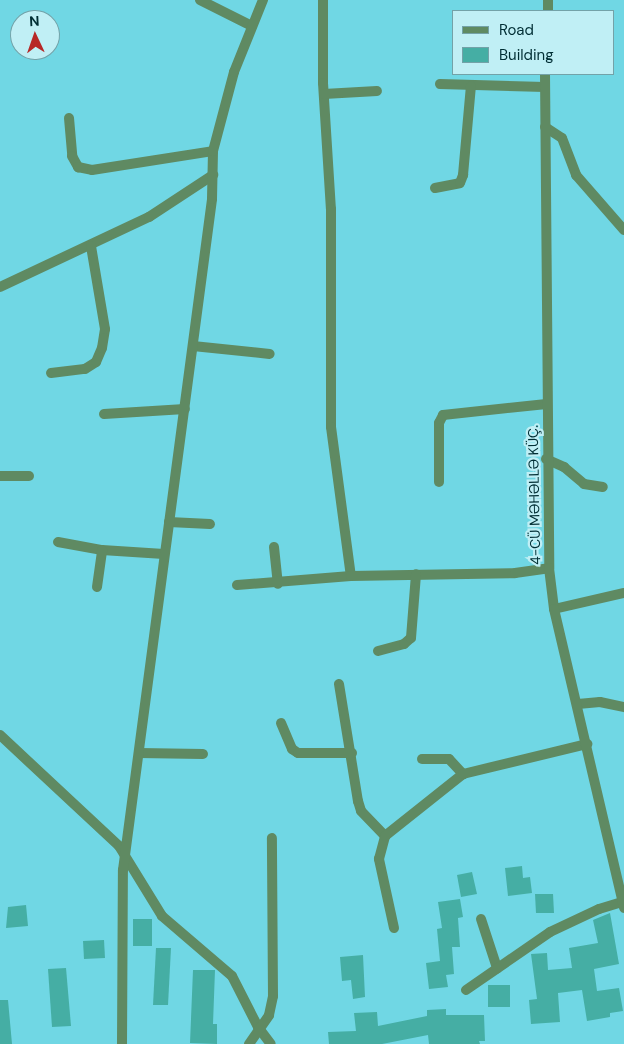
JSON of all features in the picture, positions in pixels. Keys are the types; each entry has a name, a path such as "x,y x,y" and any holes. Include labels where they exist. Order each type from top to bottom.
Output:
{"street":[{"path":"200,0 252,26"},
{"path":"122,1044 122,887 125,854 193,346 213,175 213,151 232,80 262,0"},
{"path":"323,0 324,94 331,209 331,426 351,576"},
{"name":"4-CÜ MƏHƏLLƏ KÜÇ.","path":"545,75 546,459 549,568 554,609 621,877 623,905"},
{"path":"440,84 545,87"},
{"path":"435,188 460,183 463,175 471,86"},
{"path":"324,94 377,91"},
{"path":"69,118 72,156 78,167 92,170 213,151"},
{"path":"545,127 562,138 576,175 624,230"},
{"path":"0,287 91,246 149,217 213,175"},
{"path":"51,373 85,369 96,362 102,348 105,329 91,246"},
{"path":"193,346 270,354"},
{"path":"440,482 439,423 443,415 546,404"},
{"path":"104,414 185,409"},
{"path":"546,459 554,461 584,484 603,487"},
{"path":"0,476 29,476"},
{"path":"169,522 210,524"},
{"path":"58,542 102,550 164,554"},
{"path":"274,547 278,584"},
{"path":"97,587 102,550"},
{"path":"237,585 278,584 351,576 515,573 549,568"},
{"path":"378,650 404,644 411,638 416,574"},
{"path":"554,609 624,593"},
{"path":"339,684 361,811 386,836"},
{"path":"578,704 600,702 624,707"},
{"path":"281,723 292,749 298,753 352,754"},
{"path":"0,735 96,823 125,854 162,916 232,976 258,1027 271,1044"},
{"path":"394,928 379,859 386,836 463,774 587,744"},
{"path":"138,753 202,754"},
{"path":"422,759 449,759 463,774"},
{"path":"249,1044 258,1027 269,1015 273,996 272,838"},
{"path":"466,990 550,932 598,909 623,905"},
{"path":"481,919 497,968"}],"building":[{"path":"522,866 523,878 530,877 532,893 508,896 505,868"},
{"path":"472,872 477,894 461,897 457,875"},
{"path":"535,894 553,894 554,913 536,913"},
{"path":"460,899 463,917 458,918 460,947 452,947 454,974 446,975 448,987 429,989 426,963 440,961 437,929 442,928 438,902"},
{"path":"26,905 28,926 6,928 8,907"},
{"path":"610,913 619,964 594,969 597,991 619,988 623,1011 610,1013 610,1017 587,1021 582,990 558,993 560,1022 531,1024 529,1000 537,999 531,954 547,953 548,970 572,968 569,948 598,943 593,920"},
{"path":"133,919 152,919 152,946 133,946"},
{"path":"104,940 105,958 84,959 83,941"},
{"path":"156,948 171,948 168,1005 153,1005"},
{"path":"363,955 365,997 353,999 351,980 342,981 340,957"},
{"path":"66,968 71,1026 52,1027 48,969"},
{"path":"193,970 215,970 213,1024 217,1024 217,1044 190,1043"},
{"path":"488,985 510,985 510,1007 488,1007"},
{"path":"0,1000 8,1000 12,1044 0,1044"},
{"path":"446,1009 446,1015 484,1015 485,1041 479,1041 480,1044 429,1044 428,1035 382,1044 329,1044 328,1032 356,1031 354,1013 377,1012 378,1026 427,1016 427,1010"}]}
